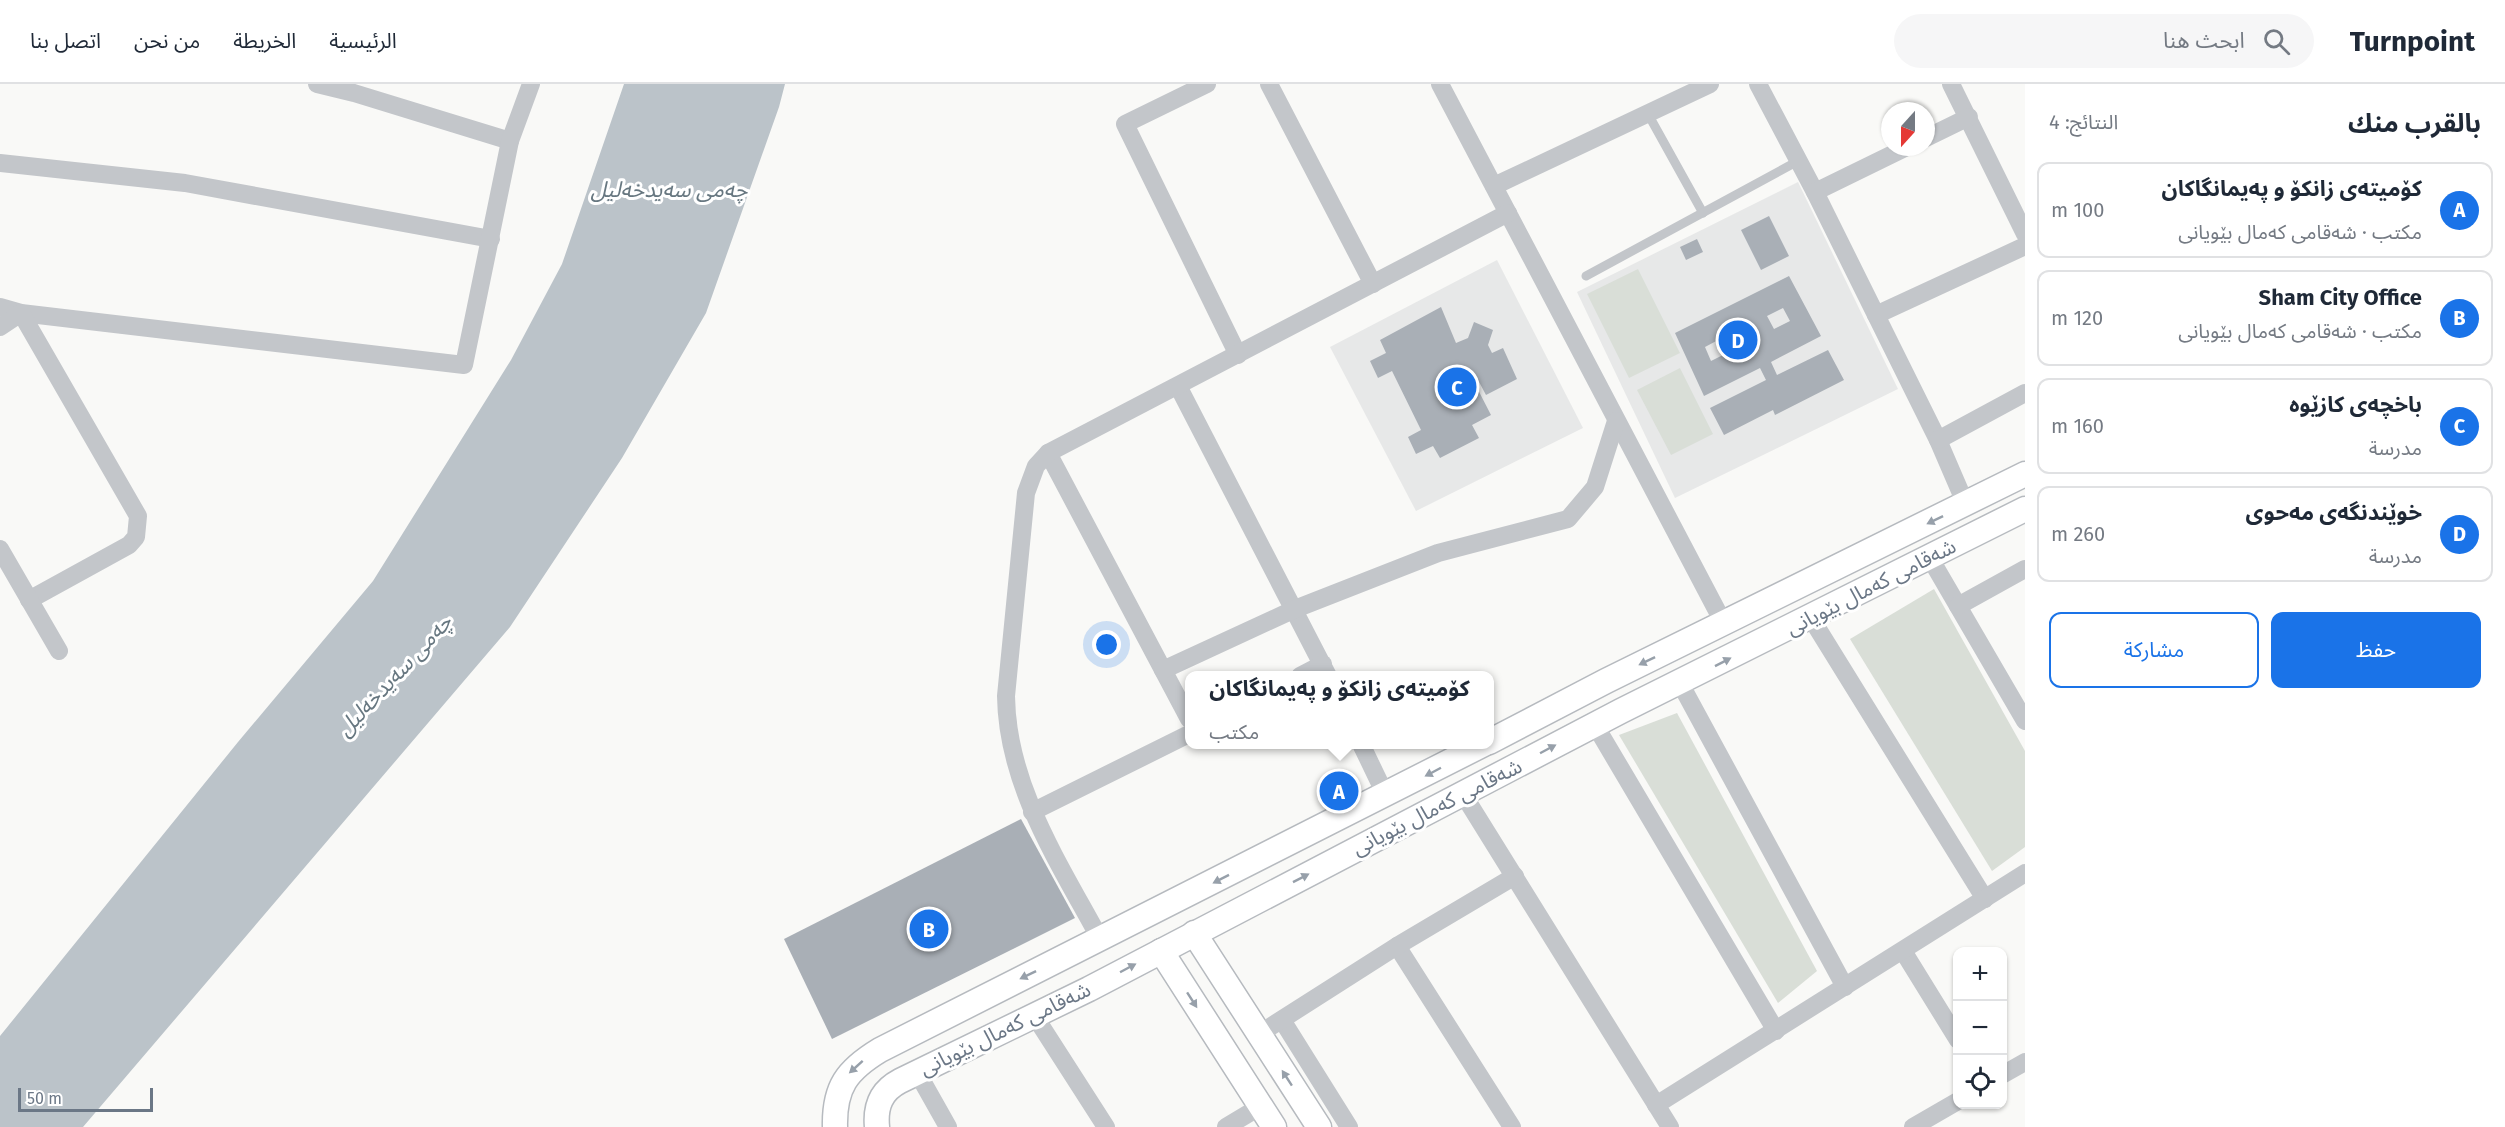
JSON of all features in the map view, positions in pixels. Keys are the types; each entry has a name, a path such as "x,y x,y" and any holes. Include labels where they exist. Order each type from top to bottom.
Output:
{"main road":[{"name":"شەقامی کەمال بێویانی","path":"1494,739 1606,681 2025,474"},
{"name":"شەقامی کەمال بێویانی","path":"877,1127 877,1107 885,1092 894,1084 1089,989 1621,711 2025,509"},
{"path":"1606,681 1616,688 1622,699 1621,711"},
{"name":"شەقامی کەمال بێویانی","path":"835,1127 835,1111 839,1092 847,1075 858,1064 911,1033 1386,796 1475,749"},
{"path":"1194,933 1319,1127"},
{"path":"1161,951 1274,1127"},
{"path":"1070,954 1070,968 1075,982 1089,989"}],"street":[{"path":"317,84 356,88 510,141"},
{"path":"0,307 21,313 464,365 510,141 531,84"},
{"path":"1207,84 1125,124 1238,355"},
{"path":"1269,84 1373,284"},
{"path":"1440,84 1724,624"},
{"path":"1758,84 1815,192 1938,440 1966,505"},
{"path":"1951,84 2025,234"},
{"path":"1494,186 1648,114 1702,86"},
{"path":"1935,134 1969,117"},
{"path":"1815,192 1889,156"},
{"path":"0,163 185,183 491,239"},
{"path":"1100,939 1032,812 1010,740 1006,696 1026,493 1036,466 1048,453 1508,213"},
{"path":"1876,315 2025,246"},
{"path":"0,327 21,313"},
{"path":"21,313 138,516 136,537 129,545 29,600"},
{"path":"1178,386 1325,670"},
{"path":"1938,440 2025,393"},
{"path":"1163,670 1295,609 1438,553 1568,519 1595,487 1616,421"},
{"path":"1048,453 1185,711"},
{"path":"0,549 59,651"},
{"path":"1930,558 2025,722"},
{"path":"1958,606 2025,569"},
{"path":"1811,618 1985,899"},
{"path":"1680,683 1845,987"},
{"path":"1595,725 1776,1031"},
{"path":"1032,812 1185,736"},
{"path":"1363,749 1386,796"},
{"path":"1464,794 1670,1127"},
{"path":"1656,1105 2025,873"},
{"path":"1259,1034 1397,946 1515,876"},
{"path":"1397,946 1512,1127"},
{"path":"1903,951 1953,1032"},
{"path":"1034,1015 1106,1127"},
{"path":"1282,1020 1349,1127"},
{"path":"2007,1072 2025,1062"},
{"path":"917,1072 948,1127"},
{"path":"1913,1127 1934,1122 1953,1105"},
{"path":"1226,1127 1261,1106"}],"lane":[{"path":"1648,114 1703,213"},
{"path":"1586,276 1798,160"}],"shaded area":[{"path":"1798,182 1898,389 1675,498 1577,292"},
{"path":"1497,260 1583,428 1416,511 1330,347"},
{"path":"1638,269 1680,353 1629,378 1587,294"},
{"path":"1680,368 1713,434 1671,455 1637,390"},
{"path":"1934,589 2025,751 2025,847 1992,871 1850,639"},
{"path":"1677,713 1817,971 1778,1003 1619,735"}],"water":[{"name":"چەمی سەیدخەلیل","path":"624,84 785,84 779,107 706,313 622,458 510,627 83,1127 0,1127 0,1036 238,742 373,581 511,360 562,264"}],"building":[{"path":"1769,216 1789,256 1761,270 1741,230"},
{"path":"1697,239 1703,252 1686,260 1680,247"},
{"path":"1789,276 1821,336 1771,362 1777,375 1828,350 1844,380 1775,415 1773,410 1724,435 1710,408 1766,380 1760,368 1704,396 1675,333","holes":["1783,308 1790,321 1774,329 1767,316","1720,339 1727,353 1711,361 1705,347"]},
{"path":"1441,307 1456,343 1468,338 1474,322 1493,330 1488,345 1492,353 1503,348 1517,379 1486,395 1478,380 1474,382 1491,415 1472,425 1479,438 1440,458 1433,446 1416,454 1408,437 1421,430 1392,371 1378,378 1370,361 1386,353 1380,340"},
{"path":"1021,819 1075,918 832,1039 784,939"}],"place":[{"name":"خوێندنگەی مەحوی","path":"1738,340"},
{"name":"باخچەی کازێوە","path":"1457,387"},
{"name":"کۆمیتەی زانکۆ و پەیمانگاکان","path":"1339,791"},
{"name":"Sham City Office","path":"929,929"}]}
